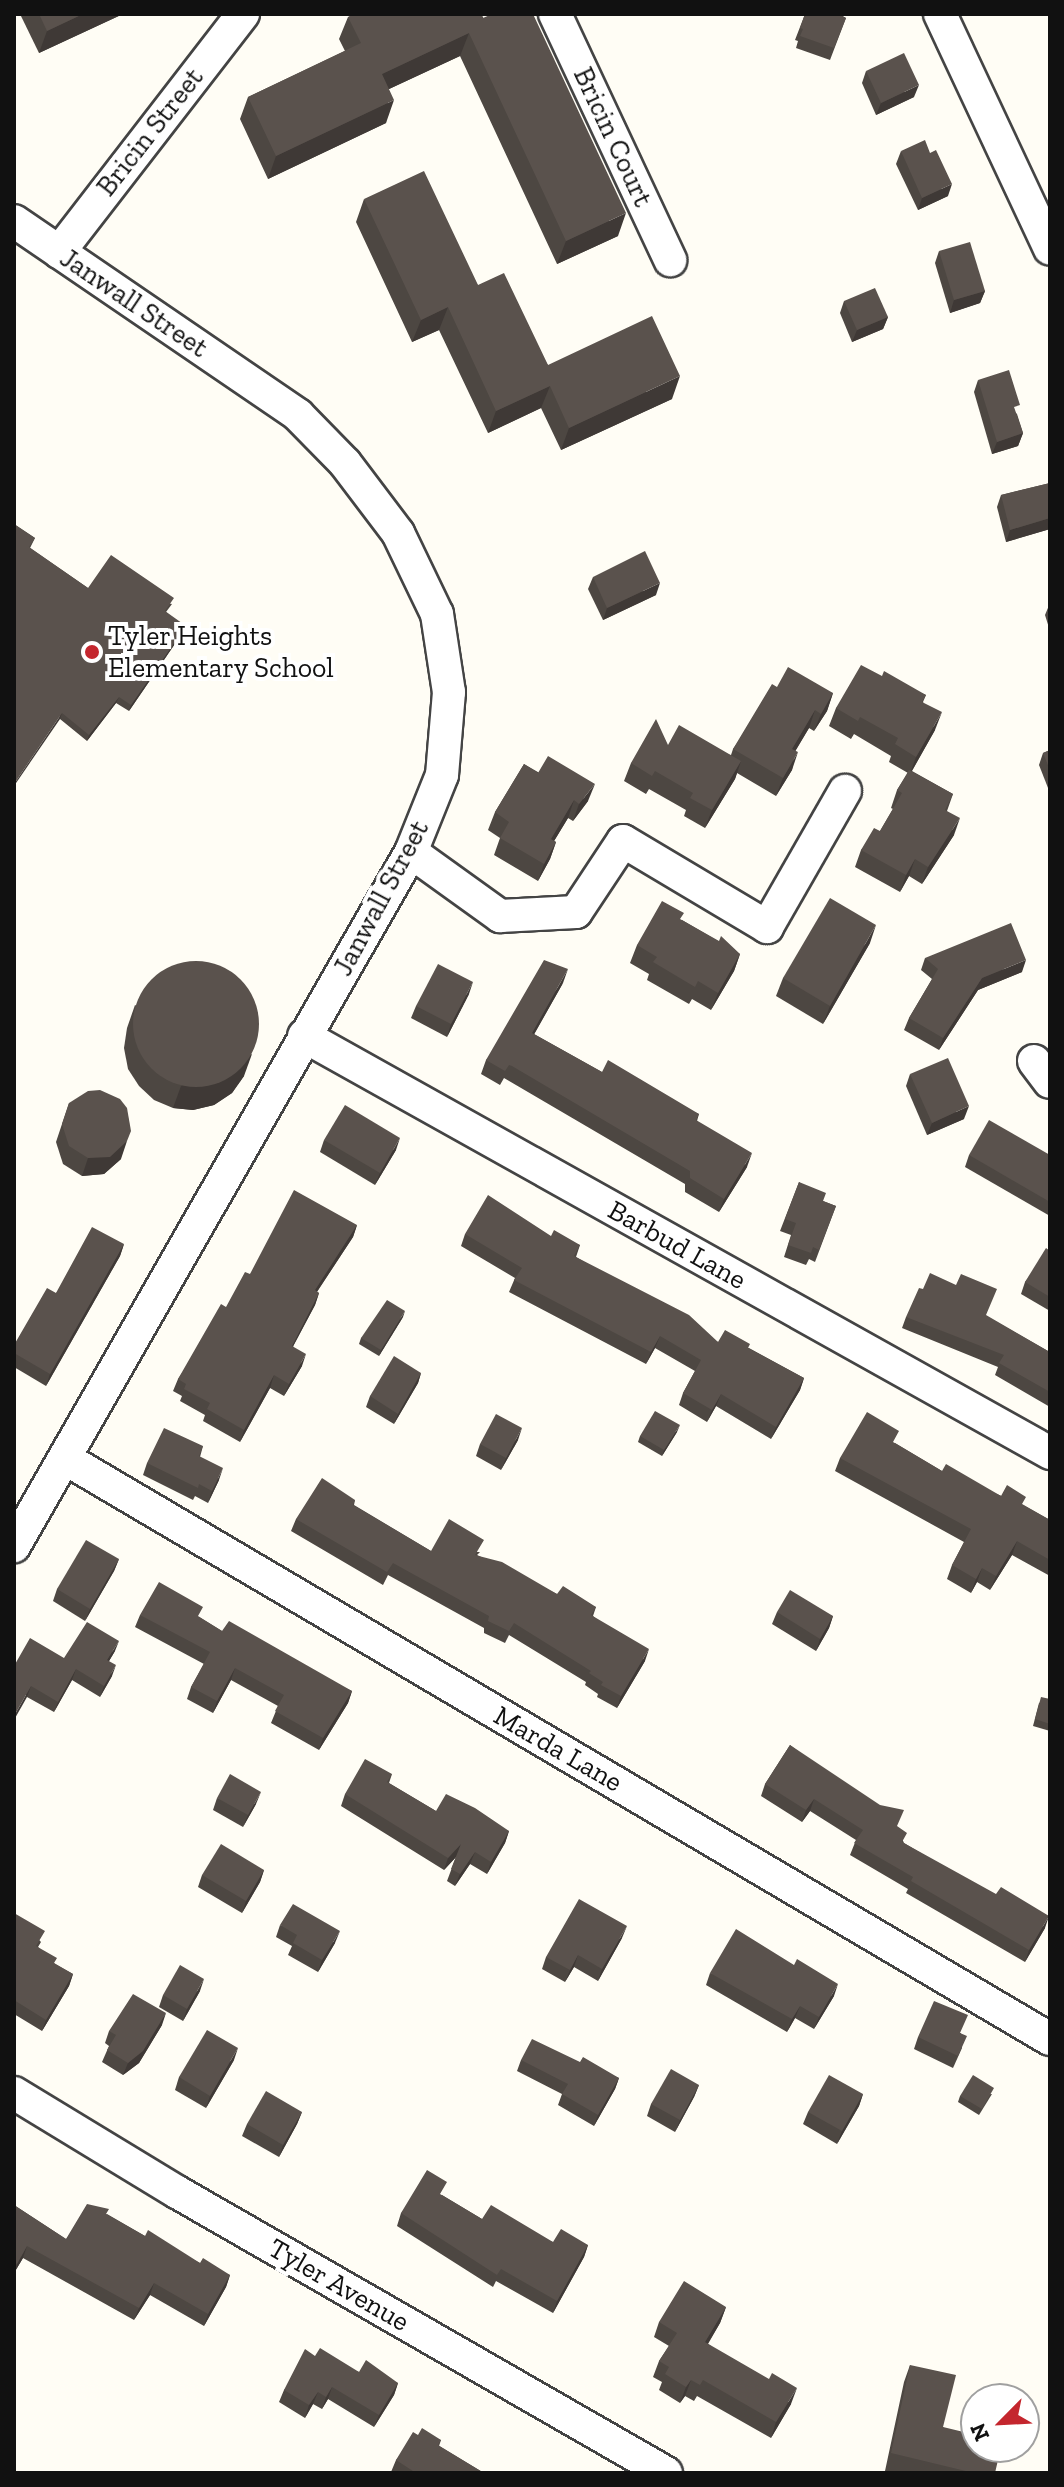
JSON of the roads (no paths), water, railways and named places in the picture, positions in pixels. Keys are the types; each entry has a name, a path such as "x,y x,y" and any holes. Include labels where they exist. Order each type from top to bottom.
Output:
{"street":[{"name":"Bricin Street","path":"59,252 243,14"},
{"name":"Bricin Court","path":"555,14 670,260"},
{"path":"940,14 1050,249"},
{"name":"Janwall Street","path":"14,221 298,415 345,463 398,533 437,614 449,692 442,775 411,852 14,1546"},
{"path":"411,852 500,916 576,912 623,841 767,927 845,791"},
{"name":"Barbud Lane","path":"304,1036 1050,1453"},
{"name":"Marda Lane","path":"66,1459 1050,2039"},
{"name":"Tyler Avenue","path":"14,2093 177,2192 666,2473"}],"place":[{"name":"Tyler Heights Elementary School","path":"92,652"}]}
